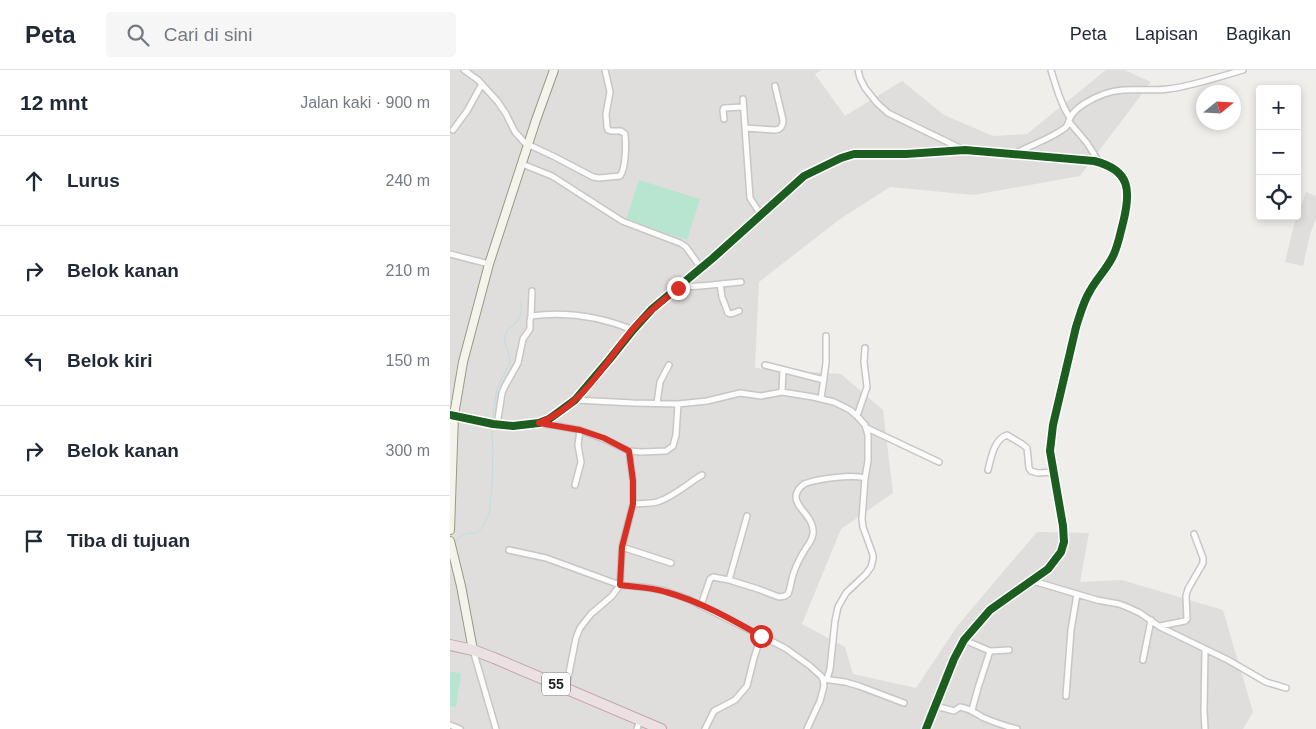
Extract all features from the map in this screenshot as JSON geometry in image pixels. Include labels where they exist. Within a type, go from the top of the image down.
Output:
[{"type":"highway","name":"55","points":[[450,645],[473,650],[494,658],[566,688],[638,724],[661,729]]},
{"type":"street","points":[[464,70],[482,84],[506,114],[521,139],[592,177],[614,178],[621,175],[624,167],[625,136],[622,131],[611,131],[607,128],[606,114],[610,92],[605,70]]},
{"type":"street","points":[[450,530],[452,415],[463,362],[489,264],[554,70]]},
{"type":"street","points":[[858,70],[866,88],[877,103],[888,113],[965,150]]},
{"type":"street","points":[[1051,70],[1060,98],[1070,120],[1100,163]]},
{"type":"street","points":[[1013,154],[1054,135],[1066,127],[1080,107],[1106,94],[1135,89],[1171,89],[1243,70]]},
{"type":"street","points":[[453,130],[467,111],[482,84]]},
{"type":"street","points":[[745,128],[780,129],[783,120],[775,86]]},
{"type":"street","points":[[743,99],[750,198],[761,215]]},
{"type":"street","points":[[724,119],[724,108],[744,107]]},
{"type":"street","points":[[452,415],[482,422],[513,426],[539,423],[549,419],[575,400],[652,309],[702,268],[804,176],[841,158],[854,154],[906,154],[965,150],[1061,158],[1100,163],[1114,169],[1124,180],[1128,191],[1128,201],[1113,256],[1090,290],[1076,327],[1052,434],[1050,451],[1052,472],[1063,526],[1064,542],[1061,552],[1048,569],[990,610],[964,640],[954,659],[926,729]]},
{"type":"street","points":[[522,164],[552,176],[622,221],[683,245],[702,268]]},
{"type":"street","points":[[450,254],[489,264]]},
{"type":"street","points":[[678,288],[741,282]]},
{"type":"street","points":[[720,284],[722,297],[728,313],[732,314],[739,311]]},
{"type":"street","points":[[495,424],[502,393],[518,364],[524,339],[530,329],[532,291]]},
{"type":"street","points":[[531,316],[570,314],[614,322],[633,330]]},
{"type":"street","points":[[821,399],[826,363],[826,336]]},
{"type":"street","points":[[857,416],[867,386],[864,362],[865,348]]},
{"type":"street","points":[[657,403],[660,382],[669,365]]},
{"type":"street","points":[[765,366],[824,380]]},
{"type":"street","points":[[782,392],[783,370]]},
{"type":"street","points":[[575,400],[678,404],[707,401],[740,393],[762,396],[782,392],[821,399],[843,406],[857,416],[867,428],[939,462]]},
{"type":"street","points":[[539,423],[580,430],[604,438],[629,451],[666,451],[672,446],[676,435],[678,404]]},
{"type":"street","points":[[807,729],[820,701],[825,679],[830,669],[838,607],[846,593],[866,574],[871,567],[873,559],[862,523],[868,461],[867,428]]},
{"type":"street","points":[[576,485],[581,462],[578,445],[580,430]]},
{"type":"street","points":[[988,470],[996,445],[1001,437],[1006,435],[1027,448],[1031,471],[1038,473],[1052,472]]},
{"type":"street","points":[[566,688],[576,638],[580,628],[591,614],[612,596],[620,585],[622,547],[633,504],[633,481],[629,451]]},
{"type":"street","points":[[633,504],[659,501],[672,495],[702,474]]},
{"type":"street","points":[[701,605],[710,579],[715,577],[779,597],[788,594],[798,560],[812,536],[812,526],[796,499],[800,488],[804,484],[811,482],[845,476],[865,478]]},
{"type":"street","points":[[729,580],[747,516]]},
{"type":"street","points":[[1160,626],[1187,619],[1186,596],[1188,588],[1203,558],[1194,534]]},
{"type":"street","points":[[450,541],[453,553],[453,571],[468,620],[473,650],[496,729]]},
{"type":"street","points":[[622,547],[671,563]]},
{"type":"street","points":[[509,550],[546,558],[620,585],[665,591],[688,599],[786,648],[825,679],[859,686],[904,703]]},
{"type":"street","points":[[1033,581],[1097,600],[1120,604],[1266,682],[1286,688]]},
{"type":"street","points":[[1066,696],[1071,630],[1078,594]]},
{"type":"street","points":[[1144,660],[1150,620]]},
{"type":"street","points":[[705,729],[714,711],[735,700],[747,686],[761,636]]},
{"type":"street","points":[[964,640],[990,652],[1009,650]]},
{"type":"street","points":[[1205,650],[1205,729]]},
{"type":"street","points":[[972,710],[990,652]]},
{"type":"street","points":[[936,706],[954,711],[960,707],[972,710],[985,718],[1017,729]]},
{"type":"street","points":[[450,725],[460,729]]},
{"type":"shaded area","points":[[450,70],[821,70],[815,74],[845,116],[902,81],[944,115],[993,136],[1027,134],[1106,70],[1125,70],[1151,82],[1080,176],[974,195],[890,187],[840,219],[759,282],[755,368],[841,374],[883,410],[893,493],[841,529],[802,624],[845,647],[853,674],[916,688],[958,625],[1037,532],[1089,533],[1080,582],[1122,580],[1223,610],[1253,712],[1243,729],[450,729]]},
{"type":"shaded area","points":[[1306,192],[1316,196],[1316,219],[1310,234],[1303,266],[1285,262],[1296,220],[1301,220],[1301,206]]},
{"type":"green space","points":[[639,180],[700,199],[687,240],[626,220]]},
{"type":"green space","points":[[450,672],[461,673],[456,707],[450,706]]},
{"type":"waterway","points":[[492,421],[497,388],[510,363],[504,339],[507,330],[516,323],[521,315],[521,302]]},
{"type":"waterway","points":[[454,543],[464,535],[477,533],[489,514],[493,448],[491,425]]},
{"type":"cycle path","points":[[450,415],[513,426],[539,423],[549,419],[575,400],[652,309],[713,258],[804,176],[841,158],[854,154],[906,154],[965,150],[1094,161],[1115,170],[1122,176],[1125,183],[1127,192],[1126,212],[1113,256],[1085,300],[1076,327],[1053,425],[1050,451],[1063,526],[1064,542],[1061,552],[1048,569],[990,610],[964,640],[954,659],[926,729]]},
{"type":"route","points":[[678,288],[652,309],[575,400],[549,419],[539,423],[580,430],[604,438],[629,451],[633,481],[633,504],[622,547],[620,585],[665,591],[688,599],[717,612],[761,636]]}]
